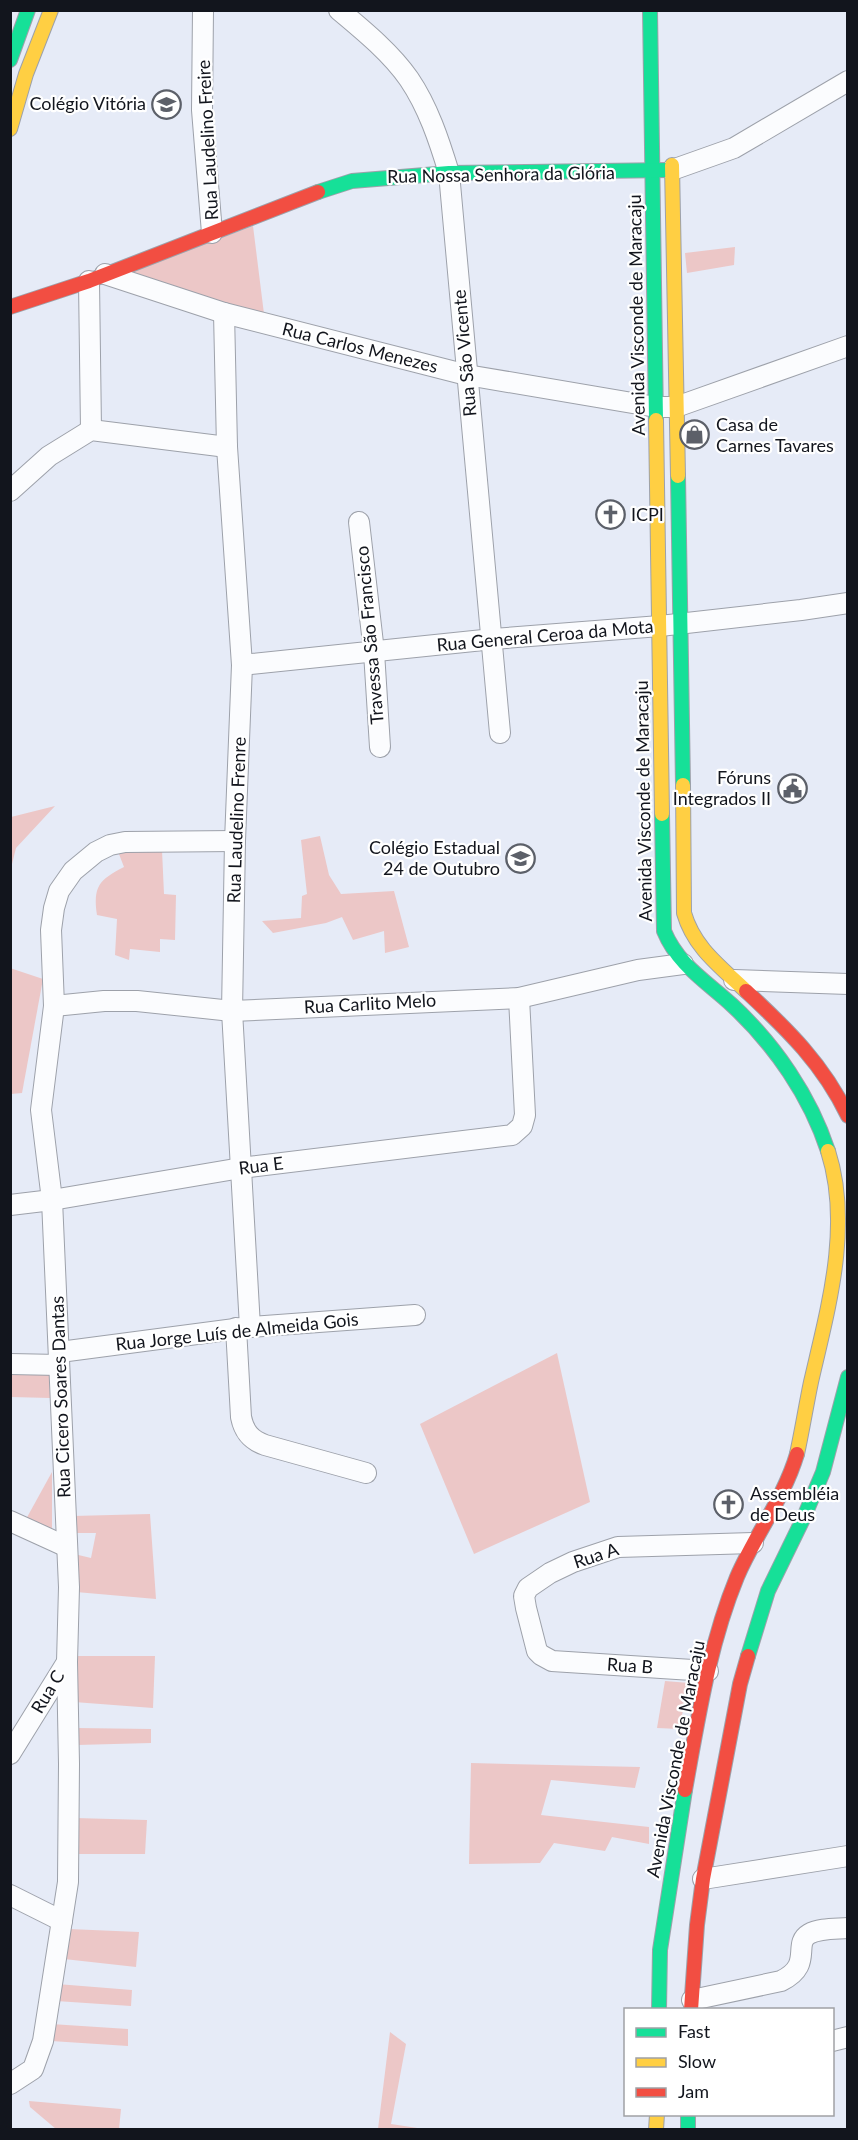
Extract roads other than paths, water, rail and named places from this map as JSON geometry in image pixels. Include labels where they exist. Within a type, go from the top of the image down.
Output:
[{"type":"main road","points":[[10,60],[28,10]]},
{"type":"main road","points":[[10,129],[26,74],[51,10]]},
{"type":"main road","name":"Avenida Visconde de Maracaju","points":[[650,10],[663,171],[676,406],[684,913],[688,928],[703,953],[802,1046],[838,1095],[848,1116]]},
{"type":"main road","points":[[10,68],[26,74]]},
{"type":"main road","name":"Avenida Visconde de Maracaju","points":[[659,2008],[660,1950],[665,1912],[708,1671],[731,1594],[753,1543],[788,1501],[794,1462],[824,1323],[838,1237],[831,1161],[818,1128],[792,1077],[752,1025],[683,964],[665,937],[662,914],[656,407],[663,171],[672,147]]},
{"type":"main road","name":"Rua Nossa Senhora da Glória","points":[[10,308],[97,277],[302,197],[352,181],[449,173],[663,171]]},
{"type":"main road","points":[[692,2005],[703,1878],[740,1684],[760,1611],[823,1472],[848,1377]]},
{"type":"main road","points":[[794,1462],[811,1474],[823,1472]]},
{"type":"main road","points":[[788,1501],[804,1517]]},
{"type":"street","name":"Rua Laudelino Freire","points":[[203,10],[202,110],[212,233]]},
{"type":"street","name":"Rua São Vicente","points":[[339,10],[391,57],[408,78],[438,136],[449,173],[500,733]]},
{"type":"street","name":"Rua Nossa Senhora da Glória","points":[[663,171],[734,148],[848,81]]},
{"type":"street","name":"Rua Carlos Menezes","points":[[97,277],[224,313],[467,375],[656,407],[676,406],[848,346]]},
{"type":"street","points":[[91,430],[97,277]]},
{"type":"street","name":"Rua Laudelino Frenre","points":[[224,313],[227,447],[242,665],[235,842],[232,1011],[241,1168],[243,1328],[241,1417],[243,1427],[250,1437],[265,1445],[366,1473]]},
{"type":"street","points":[[10,491],[49,456],[91,430],[227,447]]},
{"type":"street","name":"Travessa São Francisco","points":[[359,522],[374,652],[380,747]]},
{"type":"street","name":"Rua General Ceroa da Mota","points":[[242,665],[493,639],[681,624],[848,603]]},
{"type":"street","name":"Rua Cicero Soares Dantas","points":[[10,2084],[33,2069],[37,2061],[44,2033],[68,1882],[69,1587],[52,1200],[41,1110],[54,1006],[51,930],[54,908],[59,891],[72,871],[82,861],[117,843],[235,842]]},
{"type":"street","name":"Rua Carlito Melo","points":[[54,1006],[104,1001],[137,1001],[232,1011],[519,998],[638,970],[683,964]]},
{"type":"street","points":[[734,980],[848,984]]},
{"type":"street","name":"Rua E","points":[[10,1205],[241,1168],[512,1135],[522,1126],[525,1115],[519,998]]},
{"type":"street","name":"Rua Jorge Luís de Almeida Gois","points":[[10,1364],[243,1328],[415,1315]]},
{"type":"street","points":[[10,1521],[67,1547]]},
{"type":"street","name":"Rua A","points":[[552,1661],[537,1651],[524,1600],[528,1588],[550,1573],[573,1562],[618,1547],[753,1543]]},
{"type":"street","name":"Rua B","points":[[552,1661],[708,1671]]},
{"type":"street","name":"Rua C","points":[[10,1754],[67,1662]]},
{"type":"street","points":[[703,1878],[848,1856]]},
{"type":"street","points":[[10,1895],[62,1921]]},
{"type":"street","points":[[692,2005],[781,1981],[799,1968],[805,1937],[815,1932],[848,1928]]},
{"type":"place","name":"Colégio Vitória","points":[[167,104]]},
{"type":"place","name":"Casa de Carnes Tavares","points":[[695,435]]},
{"type":"place","name":"ICPI","points":[[610,515]]},
{"type":"place","name":"Fóruns Integrados II","points":[[792,788]]},
{"type":"place","name":"Colégio Estadual 24 de Outubro","points":[[521,858]]},
{"type":"place","name":"Assembléia de Deus","points":[[729,1504]]}]
